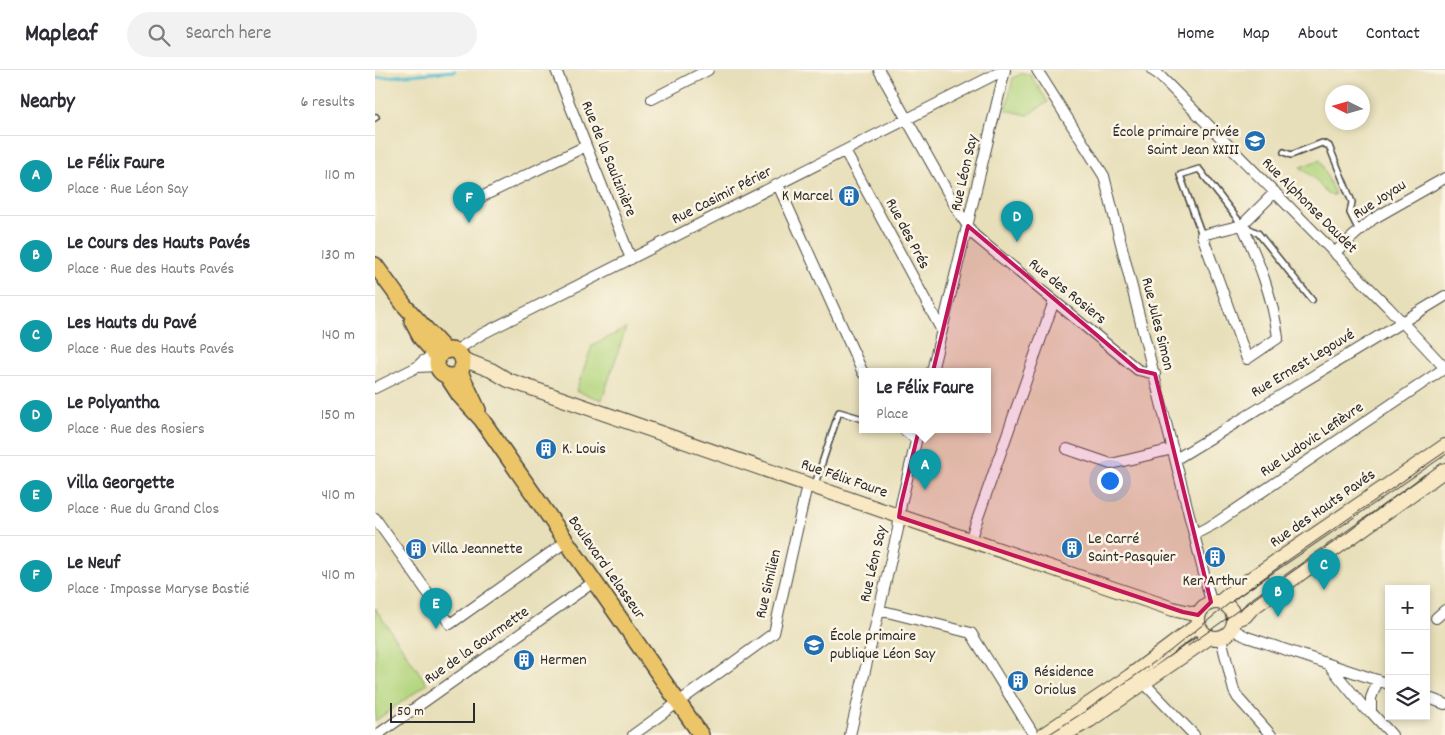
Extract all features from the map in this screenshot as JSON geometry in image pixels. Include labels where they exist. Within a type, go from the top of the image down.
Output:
[{"type":"main road","name":"Boulevard Lelasseur","points":[[375,265],[449,362],[460,396],[483,420],[701,735]]},
{"type":"street","name":"Rue de la Saulzinière","points":[[556,70],[631,259]]},
{"type":"street","points":[[652,99],[708,70]]},
{"type":"street","name":"Rue des Rosiers","points":[[879,70],[974,235],[1138,370],[1155,374]]},
{"type":"street","name":"Rue Casimir Périer","points":[[375,388],[417,367],[429,358],[449,362],[482,334],[1005,70]]},
{"type":"street","name":"Rue Léon Say","points":[[933,368],[1005,70]]},
{"type":"street","name":"Rue Jules Simon","points":[[1037,70],[1104,176],[1195,534],[1216,602]]},
{"type":"street","name":"Rue Alphonse Daudet","points":[[1152,70],[1275,192],[1445,368]]},
{"type":"street","points":[[473,201],[586,146]]},
{"type":"street","name":"Rue des Prés","points":[[845,151],[942,331]]},
{"type":"street","name":"Rue Joyau","points":[[1334,253],[1373,219],[1445,178]]},
{"type":"street","points":[[778,185],[861,368]]},
{"type":"street","points":[[1242,225],[1260,265],[1276,317],[1278,338],[1247,359],[1202,235],[1242,225],[1275,192]]},
{"type":"street","name":"Rue Ernest Legouvé","points":[[1067,449],[1111,464],[1174,454],[1445,296]]},
{"type":"street","points":[[970,540],[1054,301]]},
{"type":"street","name":"Rue Félix Faure","points":[[449,362],[491,370],[508,380],[811,486],[1173,609],[1198,620]]},
{"type":"street","name":"Rue Ludovic Lefièvre","points":[[1195,534],[1216,523],[1445,368]]},
{"type":"street","name":"Rue Léon Say","points":[[850,735],[917,434]]},
{"type":"street","name":"Rue des Hauts Pavés","points":[[1216,602],[1247,583],[1445,446]]},
{"type":"street","points":[[1063,735],[1090,720],[1197,645],[1224,631],[1245,616],[1252,608],[1445,470]]},
{"type":"street","name":"Rue Similien","points":[[633,735],[774,633],[811,486]]},
{"type":"street","points":[[375,518],[450,624],[567,541]]},
{"type":"street","name":"Rue de la Gourmette","points":[[377,735],[595,581]]},
{"type":"street","points":[[1043,735],[1130,676],[1198,620],[1204,606],[1216,602],[1230,609],[1224,631],[1234,691],[1271,735]]},
{"type":"street","points":[[879,610],[971,633],[1034,735]]},
{"type":"street","points":[[1436,618],[1445,610]]},
{"type":"street","points":[[1198,620],[1202,632],[1224,631],[1247,637],[1385,683]]},
{"type":"street","points":[[1329,664],[1366,710],[1371,712],[1392,735]]},
{"type":"street","points":[[1371,712],[1371,698],[1378,680]]},
{"type":"street","points":[[1144,683],[1194,735]]},
{"type":"street","points":[[1430,698],[1445,704]]},
{"type":"lane","points":[[1285,152],[1291,155],[1322,144],[1329,146],[1352,202],[1350,213],[1359,231]]},
{"type":"lane","points":[[1202,235],[1180,175],[1199,169],[1242,225],[1258,233],[1313,300]]},
{"type":"lane","points":[[811,486],[839,412],[859,418]]},
{"type":"highlighted area","points":[[968,226],[1138,370],[1155,374],[1211,602],[1198,615],[1183,612],[899,517]]},
{"type":"green space","points":[[1023,73],[1030,75],[1048,102],[1028,115],[1006,110],[1013,78]]},
{"type":"green space","points":[[1320,160],[1335,195],[1327,194],[1315,179],[1300,167]]},
{"type":"green space","points":[[626,328],[602,400],[576,391],[592,346]]},
{"type":"green space","points":[[375,608],[427,684],[375,721]]},
{"type":"waterway","points":[[375,78],[455,71]]},
{"type":"tram line","points":[[1048,735],[1170,651],[1236,598],[1290,559],[1445,452]]},
{"type":"tram line","points":[[1188,646],[1348,532],[1425,474]]},
{"type":"place","name":"École primaire privée Saint Jean XXIII","points":[[1255,141]]},
{"type":"place","name":"K Marcel","points":[[849,196]]},
{"type":"place","name":"Le Neuf","points":[[469,223]]},
{"type":"place","name":"Le Polyantha","points":[[1017,242]]},
{"type":"place","name":"K. Louis","points":[[546,449]]},
{"type":"place","name":"Le Félix Faure","points":[[925,490]]},
{"type":"place","name":"Le Carré Saint-Pasquier","points":[[1072,548]]},
{"type":"place","name":"Villa Jeannette","points":[[416,549]]},
{"type":"place","name":"Ker Arthur","points":[[1215,557]]},
{"type":"place","name":"Les Hauts du Pavé","points":[[1324,590]]},
{"type":"place","name":"Le Cours des Hauts Pavés","points":[[1278,617]]},
{"type":"place","name":"Villa Georgette","points":[[436,629]]},
{"type":"place","name":"École primaire publique Léon Say","points":[[814,645]]},
{"type":"place","name":"Hermen","points":[[524,660]]},
{"type":"place","name":"Résidence Oriolus","points":[[1018,681]]}]
